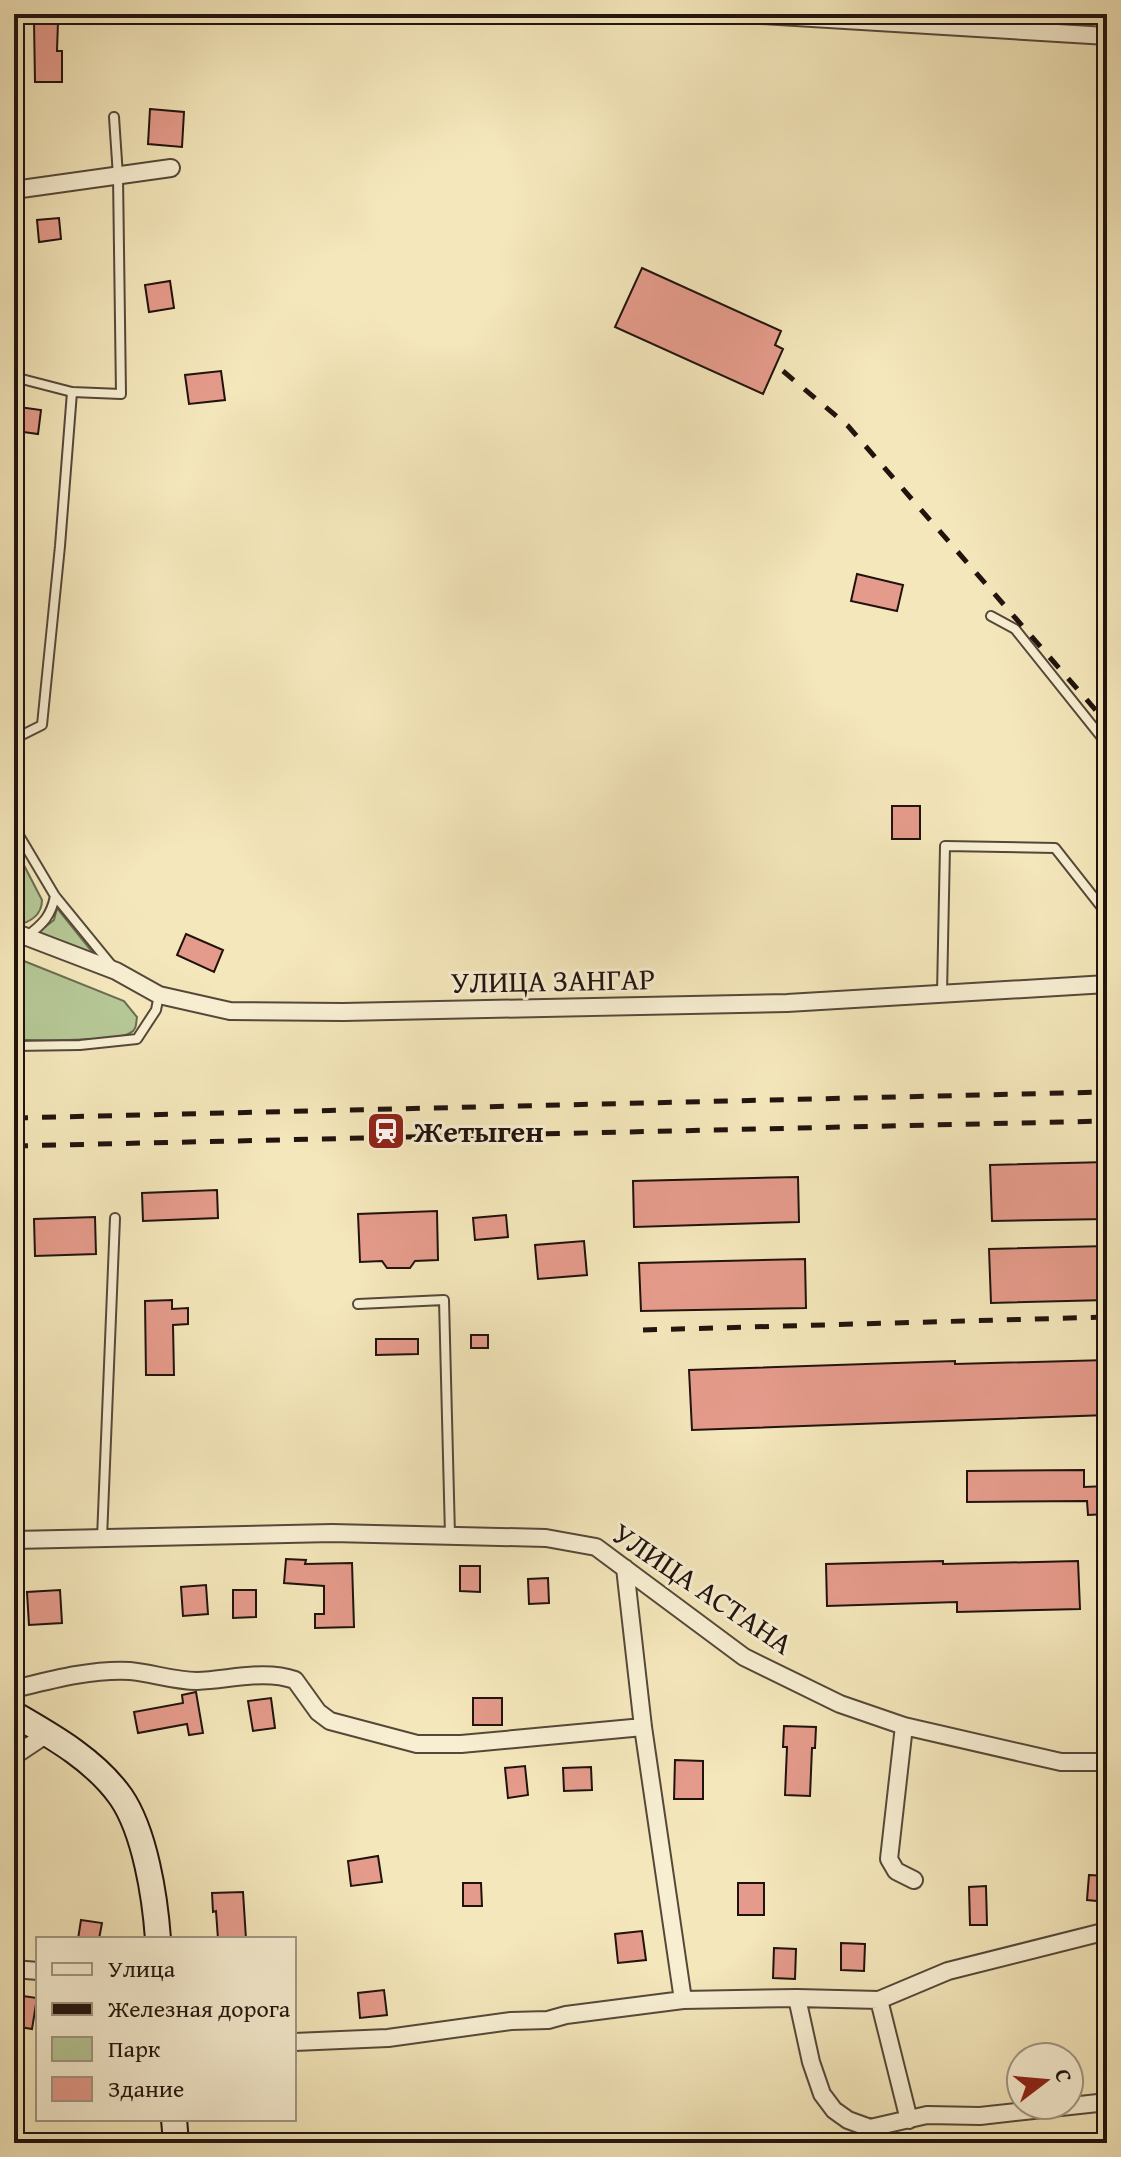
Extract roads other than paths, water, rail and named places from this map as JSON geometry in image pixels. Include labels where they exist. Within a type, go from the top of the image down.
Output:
[{"type":"main road","points":[[14,1714],[88,1763],[121,1797],[140,1840],[155,1905],[158,1937]]},
{"type":"main road","points":[[174,2121],[176,2143]]},
{"type":"street","points":[[744,14],[1107,36]]},
{"type":"street","points":[[14,190],[171,168]]},
{"type":"street","name":"УЛИЦА ЗАНГАР","points":[[20,934],[116,971],[159,995],[230,1011],[343,1012],[787,1003],[1107,984]]},
{"type":"street","name":"УЛИЦА АСТАНА","points":[[14,1540],[332,1533],[558,1540],[596,1547],[744,1657],[840,1704],[904,1726],[1061,1762],[1107,1762]]},
{"type":"street","points":[[625,1568],[643,1727],[683,2000]]},
{"type":"street","points":[[14,1689],[71,1676],[131,1671],[189,1681],[268,1675],[295,1680],[318,1712],[330,1721],[417,1744],[461,1744],[643,1727]]},
{"type":"street","points":[[904,1726],[889,1859],[896,1871],[914,1880]]},
{"type":"street","points":[[14,1756],[47,1734]]},
{"type":"street","points":[[296,2042],[388,2038],[497,2023],[548,2020],[683,2000],[879,2000],[948,1971],[1107,1931]]},
{"type":"street","points":[[14,1969],[36,1971]]},
{"type":"street","points":[[797,1998],[811,2062],[822,2094],[834,2110],[848,2120],[870,2128],[927,2115],[980,2116],[1107,2102]]},
{"type":"street","points":[[879,2000],[909,2120]]},
{"type":"lane","points":[[14,377],[72,392],[121,394],[118,176],[114,117]]},
{"type":"lane","points":[[14,218],[19,234],[18,266],[14,278]]},
{"type":"lane","points":[[14,739],[42,725],[72,392]]},
{"type":"lane","points":[[991,616],[1015,629],[1107,744]]},
{"type":"lane","points":[[14,827],[55,896],[116,971]]},
{"type":"lane","points":[[942,994],[945,846],[1055,848],[1107,914]]},
{"type":"lane","points":[[20,934],[45,922],[52,911],[55,896]]},
{"type":"lane","points":[[14,1046],[80,1045],[137,1039],[156,1010],[159,995]]},
{"type":"lane","points":[[101,1538],[115,1218]]},
{"type":"lane","points":[[358,1304],[444,1300],[450,1536]]},
{"type":"railway","points":[[783,371],[848,426],[1107,723]]},
{"type":"railway","points":[[14,1118],[1107,1092]]},
{"type":"railway","points":[[14,1146],[1107,1121]]},
{"type":"railway","points":[[643,1330],[1107,1317]]},
{"type":"place","name":"Жетыген","points":[[386,1131]]}]
